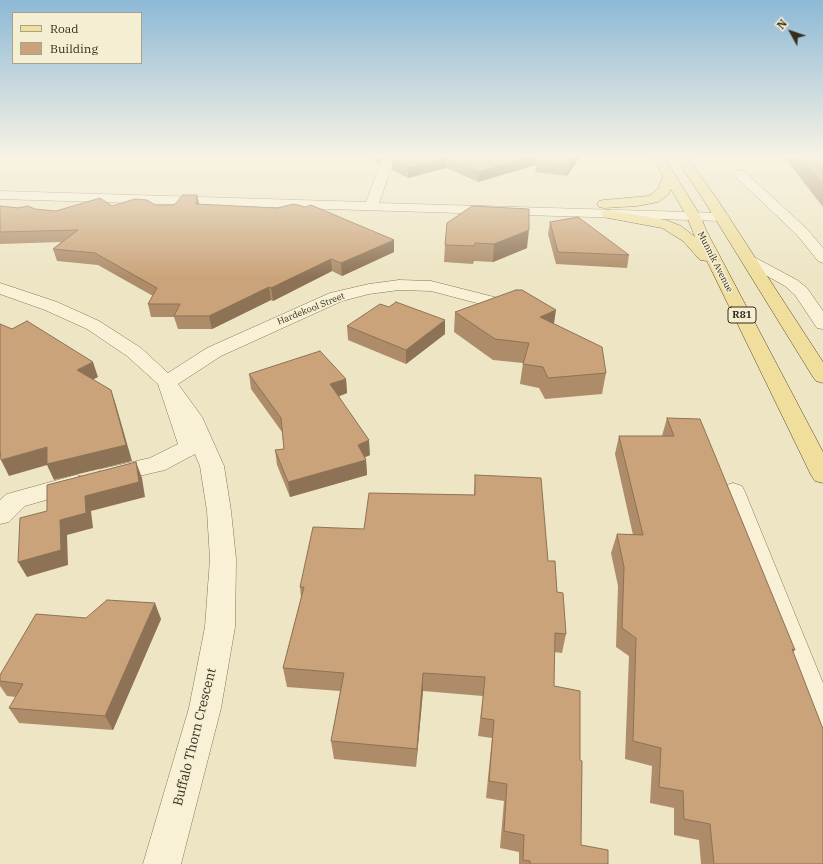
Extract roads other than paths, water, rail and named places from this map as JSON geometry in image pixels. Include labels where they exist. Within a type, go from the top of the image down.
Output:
[{"type":"main road","points":[[604,209],[655,197]]},
{"type":"main road","name":"Munnik Avenue","points":[[681,197],[823,475]]},
{"type":"main road","points":[[708,197],[823,376]]},
{"type":"main road","points":[[604,209],[666,224],[676,229],[697,246],[726,283]]},
{"type":"street","points":[[159,197],[275,199]]},
{"type":"street","points":[[233,197],[718,212]]},
{"type":"street","points":[[372,202],[374,197]]},
{"type":"street","points":[[765,197],[802,232],[823,258]]},
{"type":"street","points":[[802,232],[823,233]]},
{"type":"street","points":[[749,260],[791,283],[801,292],[823,324]]},
{"type":"street","name":"Hardekool Street","points":[[167,382],[214,352],[336,297],[369,289],[399,285],[431,286],[492,302]]},
{"type":"street","name":"Buffalo Thorn Crescent","points":[[0,288],[51,306],[93,325],[134,352],[167,382],[191,417],[212,466],[219,511],[223,559],[220,627],[205,708],[162,864]]},
{"type":"street","name":"Buffalo Thorn Crescent","points":[[0,515],[16,500],[156,464],[190,447],[167,382]]},
{"type":"street","points":[[733,492],[823,724]]}]
